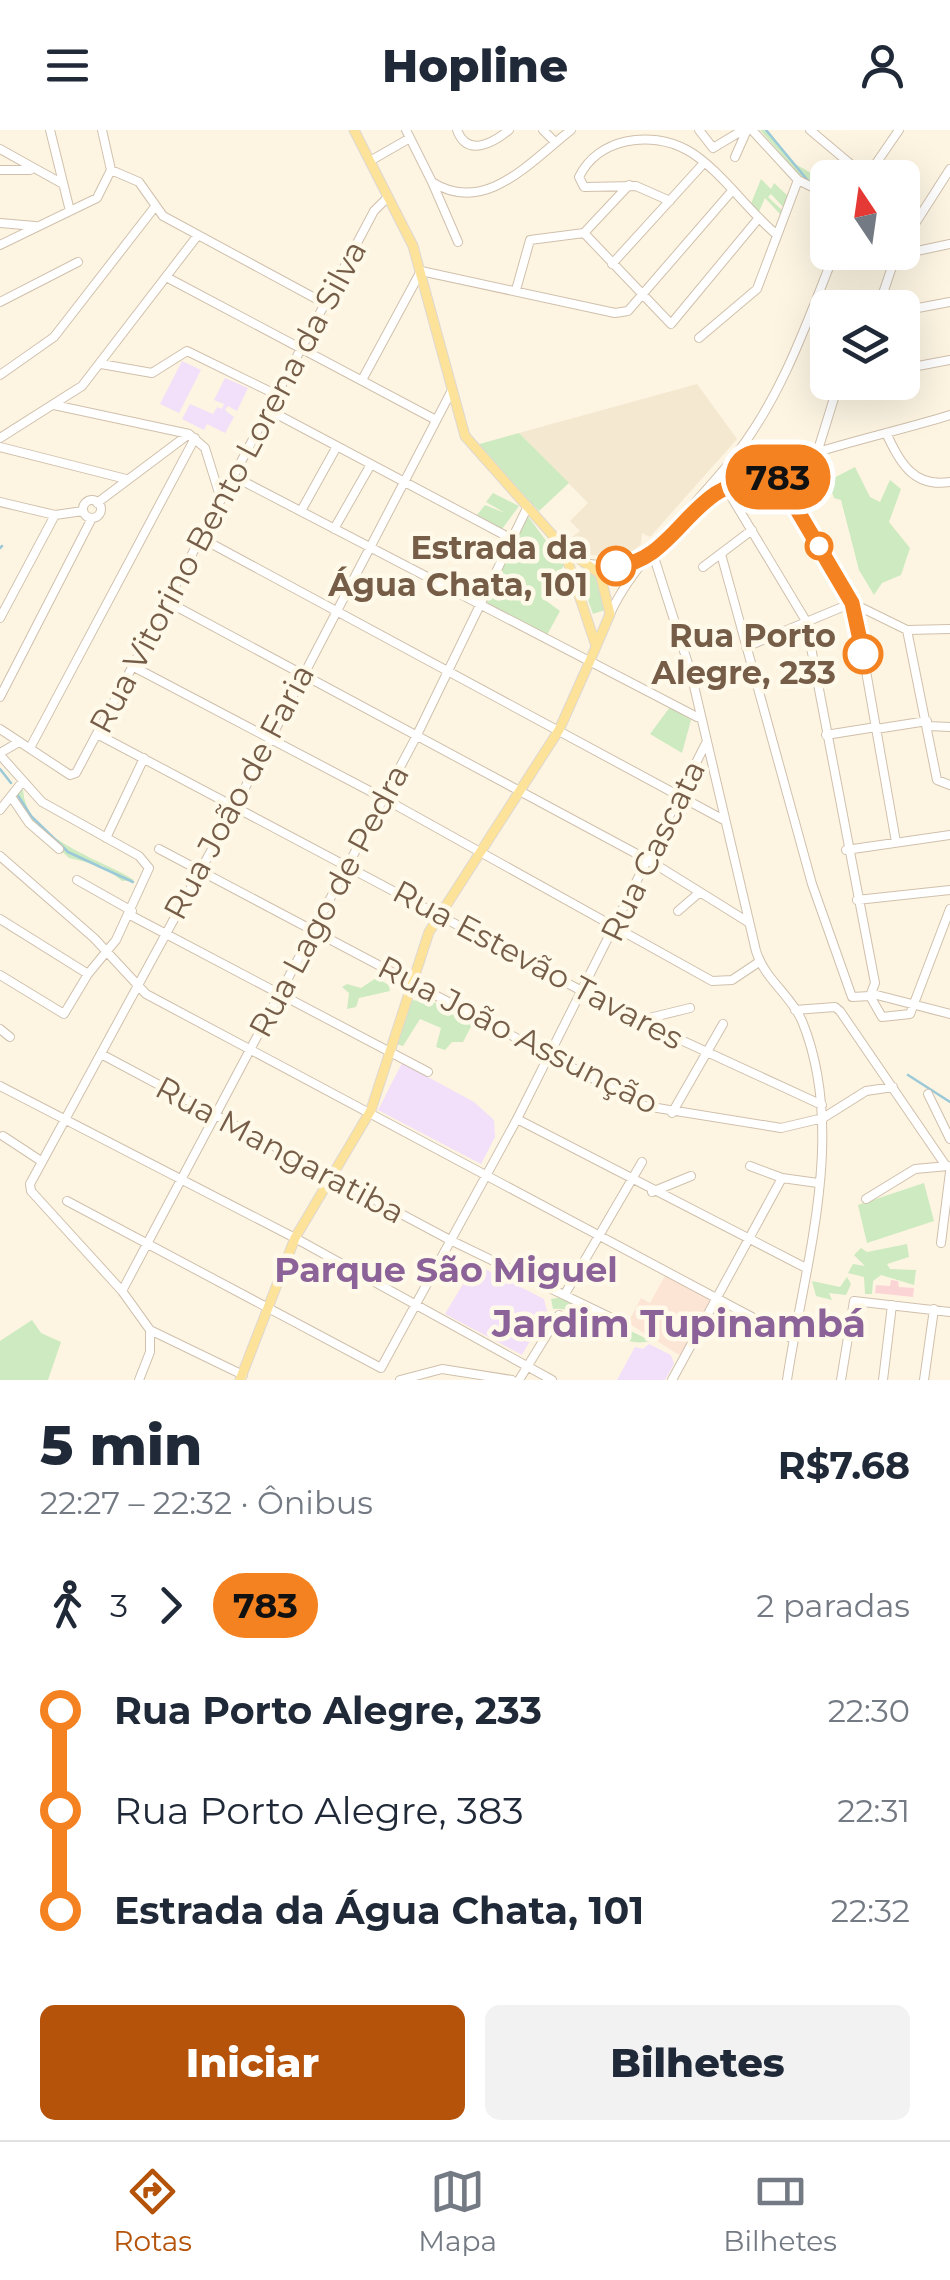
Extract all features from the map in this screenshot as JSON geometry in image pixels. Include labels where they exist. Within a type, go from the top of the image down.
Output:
[{"type":"main road","points":[[354,130],[420,271],[450,392],[472,446],[563,547],[590,617],[595,646]]},
{"type":"main road","points":[[241,1377],[295,1238],[369,1115],[411,981],[439,914],[559,730],[610,614],[604,581],[590,564],[563,547]]},
{"type":"main road","points":[[573,570],[590,564]]},
{"type":"main road","points":[[590,617],[610,614]]},
{"type":"street","points":[[50,130],[70,211]]},
{"type":"street","points":[[35,226],[3,223],[4,243],[97,198],[110,170],[103,133],[118,130]]},
{"type":"street","points":[[458,130],[462,141],[473,147],[486,145],[509,130]]},
{"type":"street","points":[[543,130],[555,142]]},
{"type":"street","points":[[432,182],[451,192],[489,190],[571,130]]},
{"type":"street","points":[[686,150],[700,130],[714,148],[748,130]]},
{"type":"street","points":[[735,157],[748,130]]},
{"type":"street","points":[[748,130],[798,180],[810,186]]},
{"type":"street","points":[[810,130],[846,160]]},
{"type":"street","points":[[878,160],[896,134],[886,130]]},
{"type":"street","points":[[370,161],[408,134],[458,242]]},
{"type":"street","points":[[670,202],[628,185],[589,188],[579,178],[588,162],[620,142],[651,138],[686,150],[777,235]]},
{"type":"street","points":[[0,149],[64,184]]},
{"type":"street","points":[[612,264],[702,164]]},
{"type":"street","points":[[920,219],[945,184],[950,169]]},
{"type":"street","points":[[0,170],[34,170]]},
{"type":"street","points":[[110,170],[139,182],[154,208],[324,303]]},
{"type":"street","points":[[699,338],[754,292],[798,180]]},
{"type":"street","points":[[516,290],[530,240],[584,232],[628,185]]},
{"type":"street","points":[[362,380],[420,271],[615,313],[628,311],[644,298],[731,192]]},
{"type":"street","name":"Rua Vitorino Bento Lorena da Silva","points":[[30,748],[70,775],[76,773],[374,210],[388,197]]},
{"type":"street","points":[[0,375],[54,337],[154,208]]},
{"type":"street","points":[[584,232],[671,324],[758,219]]},
{"type":"street","points":[[0,438],[82,386],[198,235]]},
{"type":"street","points":[[920,250],[950,244]]},
{"type":"street","points":[[0,302],[78,262]]},
{"type":"street","points":[[610,614],[621,591],[740,450],[787,374],[829,270]]},
{"type":"street","points":[[168,278],[436,420]]},
{"type":"street","points":[[920,308],[950,302]]},
{"type":"street","points":[[101,364],[152,372],[187,352],[276,394]]},
{"type":"street","points":[[920,366],[950,360]]},
{"type":"street","name":"Rua João de Faria","points":[[122,1291],[31,1191],[30,1182],[236,805],[450,392]]},
{"type":"street","points":[[817,453],[833,400]]},
{"type":"street","points":[[54,405],[192,436],[206,448],[220,496]]},
{"type":"street","points":[[268,409],[512,539]]},
{"type":"street","points":[[691,512],[726,488],[773,469],[950,415]]},
{"type":"street","points":[[886,432],[912,474],[928,482],[950,482]]},
{"type":"street","points":[[83,511],[87,502],[98,503],[126,478],[192,436]]},
{"type":"street","points":[[0,730],[30,748],[192,436]]},
{"type":"street","points":[[0,447],[126,478]]},
{"type":"street","points":[[301,511],[336,448]]},
{"type":"street","points":[[158,457],[167,460],[176,472]]},
{"type":"street","points":[[334,529],[370,466]]},
{"type":"street","points":[[773,469],[852,603],[896,842]]},
{"type":"street","points":[[231,475],[698,717]]},
{"type":"street","points":[[726,488],[806,621],[846,850],[875,982],[872,995],[882,1018],[908,1015],[950,909]]},
{"type":"street","points":[[0,502],[55,515],[83,511],[92,518]]},
{"type":"street","points":[[0,697],[92,518],[99,513],[98,503]]},
{"type":"street","name":"Rua Lago de Pedra","points":[[122,1291],[416,737],[528,506]]},
{"type":"street","points":[[0,618],[55,515]]},
{"type":"street","points":[[702,567],[752,530]]},
{"type":"street","points":[[199,537],[722,818]]},
{"type":"street","points":[[720,554],[812,884],[854,998],[872,995],[949,1011]]},
{"type":"street","points":[[590,564],[628,566],[651,556]]},
{"type":"street","points":[[651,556],[690,673],[704,745],[759,962],[795,1010],[811,1052],[822,1106],[818,1182],[787,1380]]},
{"type":"street","points":[[166,601],[650,861],[748,922]]},
{"type":"street","points":[[746,647],[852,603],[908,630],[950,629]]},
{"type":"street","points":[[908,630],[937,780],[950,786]]},
{"type":"street","points":[[132,666],[383,798],[718,983],[738,977],[759,962]]},
{"type":"street","points":[[826,736],[927,723],[950,727]]},
{"type":"street","name":"Rua Estevão Tavares","points":[[97,734],[638,1021],[822,1106]]},
{"type":"street","points":[[0,975],[59,1012],[66,1012],[131,913],[148,862],[42,802],[0,754],[19,742]]},
{"type":"street","name":"Rua Cascata","points":[[268,1307],[382,1368],[517,1119],[547,1054],[650,861],[704,745]]},
{"type":"street","points":[[106,838],[144,758]]},
{"type":"street","points":[[0,810],[23,782]]},
{"type":"street","points":[[12,798],[29,823],[59,849]]},
{"type":"street","points":[[846,850],[950,835]]},
{"type":"street","name":"Rua João Assunção","points":[[158,849],[646,1106],[768,1128],[823,1118],[866,1091],[892,1087]]},
{"type":"street","points":[[0,856],[108,951],[136,987],[249,1052],[793,1340]]},
{"type":"street","points":[[77,880],[279,994],[428,1072]]},
{"type":"street","points":[[858,900],[950,890]]},
{"type":"street","points":[[678,911],[700,892]]},
{"type":"street","points":[[0,919],[88,974]]},
{"type":"street","points":[[438,995],[452,990]]},
{"type":"street","points":[[795,1010],[835,1007],[949,1168],[941,1243]]},
{"type":"street","points":[[638,1021],[690,1008]]},
{"type":"street","points":[[672,1113],[722,1024]]},
{"type":"street","points":[[0,1029],[10,1036]]},
{"type":"street","name":"Rua Mangaratiba","points":[[101,1054],[450,1240],[622,1323]]},
{"type":"street","points":[[0,1086],[295,1238],[552,1380]]},
{"type":"street","points":[[928,1094],[950,1139]]},
{"type":"street","points":[[517,1119],[652,1192],[806,1268]]},
{"type":"street","points":[[2,1136],[41,1161]]},
{"type":"street","points":[[565,1294],[642,1162]]},
{"type":"street","points":[[750,1166],[782,1178],[818,1182]]},
{"type":"street","points":[[866,1198],[915,1169],[949,1168]]},
{"type":"street","points":[[652,1192],[691,1176]]},
{"type":"street","points":[[672,1380],[782,1178]]},
{"type":"street","points":[[67,1201],[268,1307]]},
{"type":"street","points":[[122,1291],[150,1330],[241,1377]]},
{"type":"street","points":[[841,1380],[854,1301],[950,1312]]},
{"type":"street","points":[[883,1380],[892,1304]]},
{"type":"street","points":[[924,1380],[934,1310]]},
{"type":"street","points":[[400,1380],[442,1369],[516,1380],[559,1316]]},
{"type":"street","points":[[139,1380],[150,1352],[150,1330]]},
{"type":"shaded area","points":[[182,361],[201,370],[179,413],[160,404]]},
{"type":"shaded area","points":[[225,378],[248,388],[237,411],[228,406],[225,410],[234,417],[225,433],[207,424],[204,430],[182,419],[190,404],[213,414],[217,407],[222,409],[224,404],[214,400]]},
{"type":"shaded area","points":[[697,384],[737,439],[650,537],[642,533],[641,544],[633,551],[620,557],[590,555],[572,537],[580,531],[570,521],[588,503],[519,433]]},
{"type":"shaded area","points":[[402,1063],[474,1102],[494,1120],[495,1137],[481,1164],[378,1110]]},
{"type":"shaded area","points":[[475,1264],[544,1299],[547,1311],[522,1355],[445,1314]]},
{"type":"shaded area","points":[[666,1274],[711,1299],[681,1356],[628,1323],[641,1298],[650,1303]]},
{"type":"shaded area","points":[[891,1280],[898,1281],[899,1287],[914,1288],[913,1297],[875,1293],[876,1285],[890,1286]]},
{"type":"shaded area","points":[[649,1344],[671,1355],[674,1364],[665,1380],[617,1380],[635,1347],[643,1349]]},
{"type":"green space","points":[[760,130],[767,130],[795,164],[810,172],[810,185]]},
{"type":"green space","points":[[761,179],[771,189],[774,183],[789,197],[784,208],[771,194],[768,197],[783,211],[781,215],[765,198],[758,214],[750,206]]},
{"type":"green space","points":[[519,433],[569,483],[539,511],[476,445]]},
{"type":"green space","points":[[855,467],[870,497],[880,502],[890,480],[901,489],[889,522],[910,548],[901,575],[882,583],[874,595],[859,570],[841,500],[834,498],[828,481]]},
{"type":"green space","points":[[493,493],[519,506],[502,529],[477,515],[485,505],[505,513],[486,502]]},
{"type":"green space","points":[[527,515],[564,565],[545,600],[560,611],[547,635],[486,602]]},
{"type":"green space","points":[[583,568],[597,577],[605,610],[593,614],[578,572]]},
{"type":"green space","points":[[670,707],[691,720],[682,753],[650,734]]},
{"type":"green space","points":[[23,788],[27,806],[50,834],[134,880],[122,881],[103,866],[69,858],[37,829],[15,796]]},
{"type":"green space","points":[[376,978],[389,985],[390,991],[359,998],[356,1007],[347,1009],[349,993],[342,987],[347,984],[361,988]]},
{"type":"green space","points":[[412,1000],[446,1004],[475,1019],[463,1042],[452,1042],[445,1050],[436,1047],[441,1028],[420,1019],[403,1046],[396,1044]]},
{"type":"green space","points":[[924,1183],[934,1221],[867,1243],[858,1205]]},
{"type":"green space","points":[[907,1244],[909,1257],[887,1264],[890,1269],[916,1270],[914,1285],[881,1275],[873,1281],[872,1294],[865,1294],[864,1277],[848,1273],[853,1264],[865,1266],[854,1255],[861,1248],[867,1252]]},
{"type":"green space","points":[[847,1277],[851,1284],[846,1295],[829,1293],[832,1300],[816,1296],[812,1281],[840,1287]]},
{"type":"green space","points":[[562,1297],[651,1341],[625,1340],[579,1314],[553,1309],[551,1299]]},
{"type":"green space","points":[[32,1320],[41,1333],[61,1342],[48,1380],[0,1380],[0,1341]]},
{"type":"waterway","points":[[766,130],[810,182]]},
{"type":"waterway","points":[[0,769],[11,783]]},
{"type":"waterway","points":[[17,794],[31,816],[68,852],[133,882]]},
{"type":"waterway","points":[[908,1075],[950,1102]]},
{"type":"bus line","name":"783","points":[[616,566],[648,558],[691,512],[716,494],[773,469],[852,603],[863,654]]},
{"type":"place","name":"Estrada da Água Chata, 101","points":[[616,566]]},
{"type":"place","name":"Rua Porto Alegre, 233","points":[[863,654]]},
{"type":"district","name":"Parque São Miguel","points":[[446,1270]]},
{"type":"district","name":"Jardim Tupinambá","points":[[679,1324]]}]
